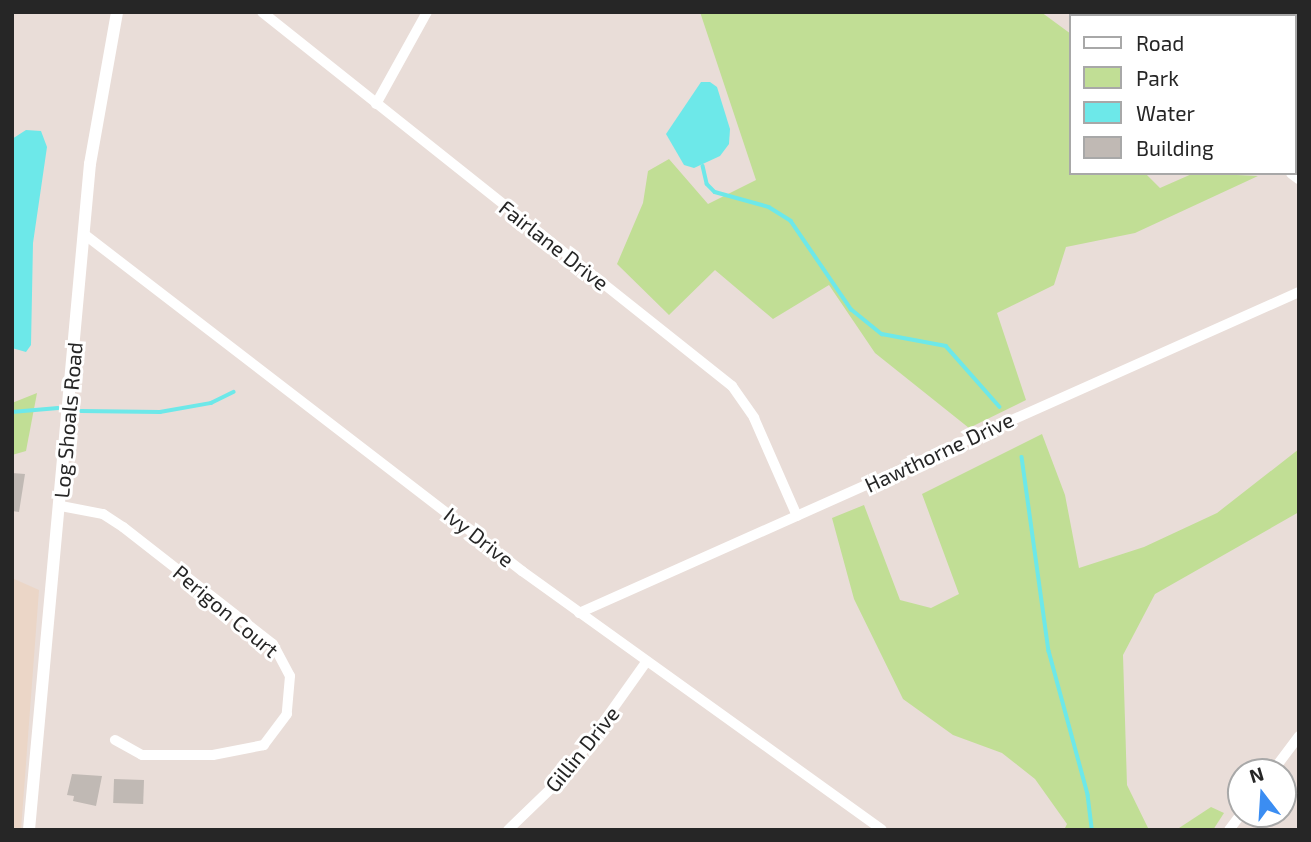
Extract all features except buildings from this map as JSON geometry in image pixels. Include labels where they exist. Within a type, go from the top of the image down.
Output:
[{"type":"street","name":"Log Shoals Road","points":[[29,830],[84,234],[101,90],[117,12]]},
{"type":"street","name":"Fairlane Drive","points":[[262,12],[732,386],[754,418],[797,516]]},
{"type":"street","points":[[376,104],[427,12]]},
{"type":"street","name":"Ivy Drive","points":[[84,234],[579,612],[882,830]]},
{"type":"street","name":"Hawthorne Drive","points":[[579,612],[1299,292]]},
{"type":"street","name":"Perigon Court","points":[[61,506],[103,514],[123,527],[273,644],[290,676],[292,696],[278,731],[264,745],[243,752],[142,755],[115,740]]},
{"type":"street","name":"Gillin Drive","points":[[508,830],[568,772],[647,661]]},
{"type":"street","points":[[1282,758],[1299,736]]},
{"type":"shaded area","points":[[12,578],[39,590],[21,830],[12,830]]},
{"type":"green space","points":[[700,12],[1041,12],[1070,33],[1070,175],[1147,175],[1160,188],[1189,175],[1258,176],[1135,233],[1066,247],[1054,285],[997,313],[1026,400],[969,428],[875,353],[829,285],[773,319],[715,270],[669,315],[617,264],[643,203],[648,171],[669,159],[708,204],[756,180]]},
{"type":"green space","points":[[37,393],[26,451],[12,455],[12,403]]},
{"type":"green space","points":[[1042,434],[1065,495],[1079,568],[1144,547],[1217,513],[1299,449],[1299,512],[1155,594],[1123,655],[1127,785],[1149,830],[1064,830],[1067,824],[1035,779],[1002,753],[953,735],[903,699],[854,599],[832,518],[864,505],[900,600],[931,608],[959,594],[922,494]]},
{"type":"green space","points":[[1211,807],[1224,813],[1213,830],[1176,830]]},
{"type":"water","points":[[701,82],[710,82],[717,87],[730,129],[729,144],[720,156],[694,168],[684,165],[666,134]]},
{"type":"water","points":[[26,130],[41,131],[47,147],[33,243],[31,345],[26,352],[12,348],[12,139]]},
{"type":"waterway","points":[[703,166],[707,184],[715,192],[769,207],[791,221],[851,309],[882,334],[946,346],[1000,407]]},
{"type":"waterway","points":[[81,411],[160,412],[211,403],[234,392]]},
{"type":"waterway","points":[[12,412],[58,408]]},
{"type":"waterway","points":[[1022,457],[1049,651],[1088,795],[1092,830]]}]
